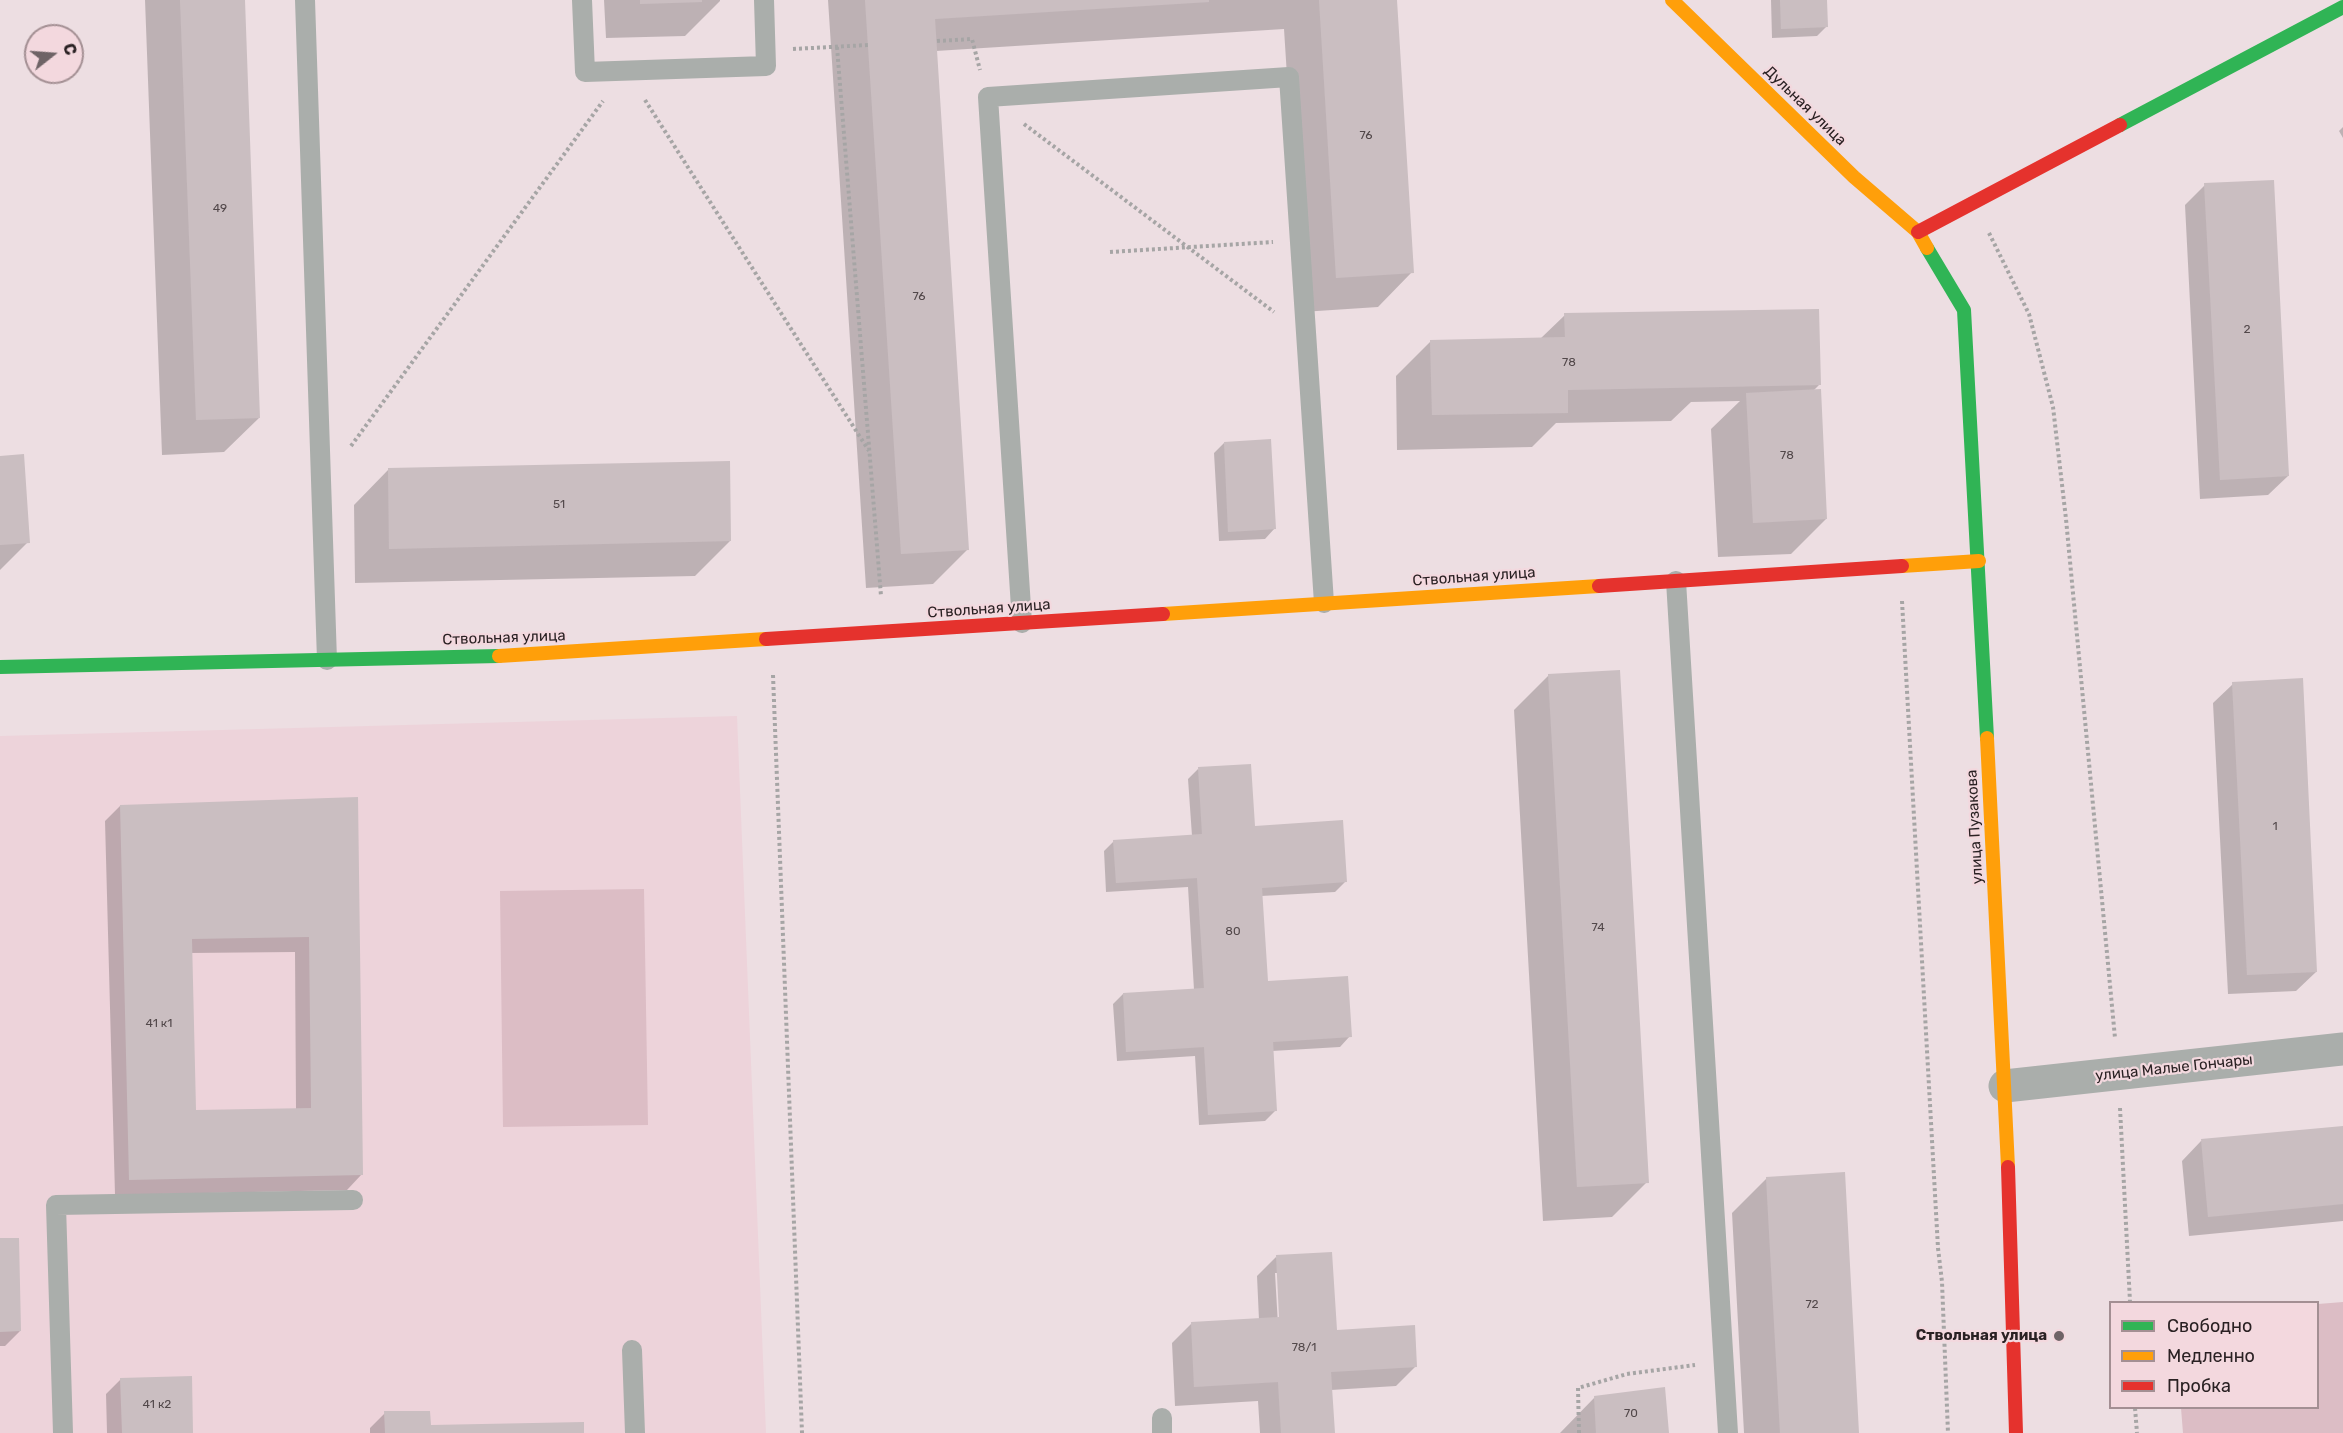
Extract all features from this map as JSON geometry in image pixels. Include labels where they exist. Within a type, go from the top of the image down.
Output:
[{"type":"street","name":"Дульная улица","points":[[1672,0],[1854,177],[1918,232]]},
{"type":"street","points":[[1918,232],[2343,7]]},
{"type":"street","name":"улица Пузакова","points":[[1918,232],[1964,309],[2005,1086],[2016,1433]]},
{"type":"street","name":"Ствольная улица","points":[[0,667],[511,656],[1979,561]]},
{"type":"street","name":"улица Малые Гончары","points":[[2005,1086],[2343,1049]]},
{"type":"lane","points":[[304,0],[327,660]]},
{"type":"lane","points":[[582,0],[585,72],[766,66],[764,0]]},
{"type":"lane","points":[[1022,623],[988,97],[1289,77],[1324,603]]},
{"type":"lane","points":[[1676,581],[1728,1433]]},
{"type":"lane","points":[[63,1433],[56,1206],[353,1200]]},
{"type":"lane","points":[[632,1350],[634,1433]]},
{"type":"path","points":[[937,41],[972,39],[988,97],[1306,336]]},
{"type":"path","points":[[765,51],[868,45]]},
{"type":"path","points":[[837,47],[884,632]]},
{"type":"path","points":[[321,487],[626,70],[869,451]]},
{"type":"path","points":[[1973,202],[2029,314],[2053,407],[2068,531],[2119,1074],[2130,1301]]},
{"type":"path","points":[[1110,252],[1300,241]]},
{"type":"path","points":[[1896,566],[1903,604],[1938,1248],[1942,1282],[1948,1433]]},
{"type":"path","points":[[772,639],[802,1433]]},
{"type":"path","points":[[1579,1433],[1578,1388],[1627,1374],[1725,1359]]},
{"type":"path","points":[[2135,1409],[2137,1433]]},
{"type":"shaded area","points":[[737,716],[766,1433],[0,1433],[0,736]]},
{"type":"shaded area","points":[[644,889],[648,1125],[503,1127],[500,891]]},
{"type":"shaded area","points":[[2343,1302],[2343,1433],[2183,1433],[2181,1409],[2319,1409],[2319,1304]]},
{"type":"building","points":[[180,0],[245,0],[260,418],[196,420]]},
{"type":"building","points":[[640,0],[702,0],[702,2],[640,4]]},
{"type":"building","points":[[865,0],[1209,0],[1209,2],[935,19],[969,550],[901,554]]},
{"type":"building","points":[[1319,0],[1397,0],[1414,273],[1336,278]]},
{"type":"building","points":[[1780,0],[1827,0],[1828,27],[1781,29]]},
{"type":"building","points":[[2274,180],[2289,476],[2220,480],[2204,183]]},
{"type":"building","points":[[1819,309],[1821,385],[1568,390],[1568,413],[1432,415],[1430,340],[1565,337],[1564,313]]},
{"type":"building","points":[[1821,389],[1827,519],[1753,523],[1746,393]]},
{"type":"building","points":[[1271,439],[1276,529],[1228,532],[1224,442]]},
{"type":"building","points":[[24,454],[30,543],[0,545],[0,456]]},
{"type":"building","points":[[730,461],[731,541],[389,549],[388,468]]},
{"type":"building","points":[[1620,670],[1649,1183],[1577,1187],[1548,674]]},
{"type":"building","points":[[2303,678],[2317,972],[2247,975],[2232,682]]},
{"type":"building","points":[[1251,764],[1255,826],[1343,820],[1347,882],[1262,888],[1268,981],[1348,976],[1352,1037],[1273,1042],[1277,1111],[1208,1115],[1204,1047],[1126,1052],[1123,993],[1204,988],[1197,878],[1116,883],[1113,840],[1202,834],[1198,767]]},
{"type":"building","points":[[358,797],[363,1175],[129,1180],[120,805]],"holes":[[[309,937],[311,1108],[196,1110],[192,939]]]},
{"type":"building","points":[[2343,1126],[2343,1204],[2208,1217],[2201,1139]]},
{"type":"building","points":[[1845,1172],[1859,1433],[1780,1433],[1766,1177]]},
{"type":"building","points":[[0,1238],[19,1238],[21,1331],[0,1332]]},
{"type":"building","points":[[1332,1252],[1337,1330],[1415,1325],[1417,1367],[1331,1372],[1335,1433],[1281,1433],[1278,1382],[1194,1387],[1191,1322],[1279,1317],[1276,1255]]},
{"type":"building","points":[[192,1376],[193,1433],[122,1433],[120,1378]]},
{"type":"building","points":[[1665,1387],[1669,1433],[1596,1433],[1594,1396]]},
{"type":"building","points":[[384,1411],[430,1411],[431,1425],[584,1422],[584,1433],[385,1433]]},
{"type":"traffic: fast","points":[[2120,125],[2343,7]]},
{"type":"traffic: fast","points":[[1927,248],[1964,310],[1987,738]]},
{"type":"traffic: fast","points":[[0,667],[499,656]]},
{"type":"traffic: slow","points":[[1672,0],[1854,177],[1918,232],[1927,248]]},
{"type":"traffic: slow","points":[[1902,566],[1979,561]]},
{"type":"traffic: slow","points":[[1163,614],[1599,586]]},
{"type":"traffic: slow","points":[[499,656],[766,639]]},
{"type":"traffic: slow","points":[[1987,738],[2008,1167]]},
{"type":"traffic: jam","points":[[1918,232],[2120,125]]},
{"type":"traffic: jam","points":[[1599,586],[1902,566]]},
{"type":"traffic: jam","points":[[766,639],[1163,614]]},
{"type":"traffic: jam","points":[[2008,1167],[2016,1433]]},
{"type":"place","name":"Ствольная улица","points":[[2059,1336]]}]
